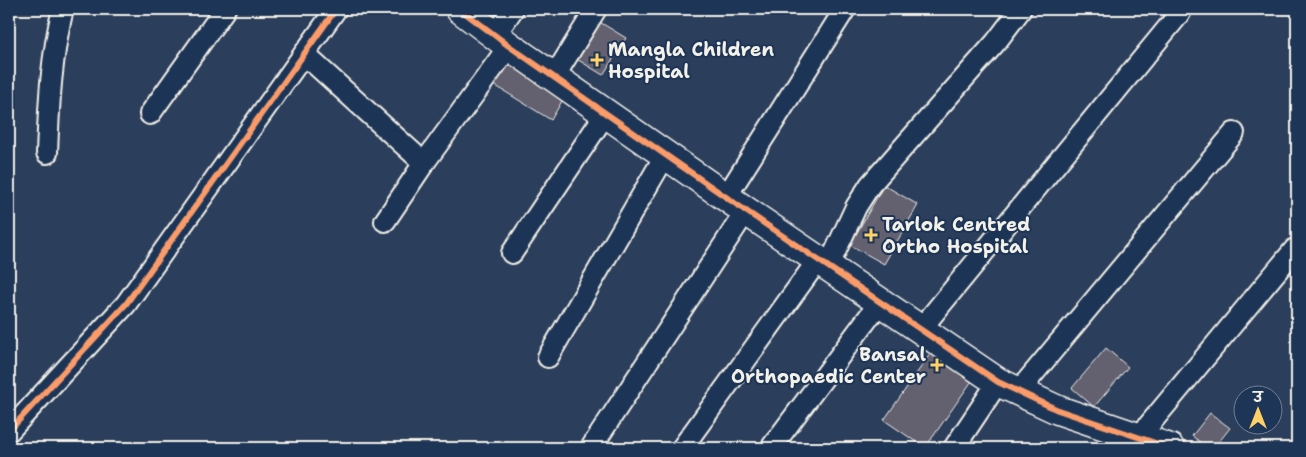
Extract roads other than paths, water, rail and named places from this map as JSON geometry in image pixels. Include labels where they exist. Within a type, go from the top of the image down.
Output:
[{"type":"street","points":[[47,152],[54,47],[63,9]]},
{"type":"street","points":[[150,114],[225,9]]},
{"type":"street","points":[[10,425],[126,304],[336,9]]},
{"type":"street","points":[[460,9],[502,41],[736,204],[920,330],[1008,387],[1058,410],[1152,444],[1295,249]]},
{"type":"street","points":[[385,221],[502,41],[513,9]]},
{"type":"street","points":[[554,77],[596,9]]},
{"type":"street","points":[[591,448],[736,204],[846,9]]},
{"type":"street","points":[[682,448],[823,264],[870,185],[996,42],[1021,9]]},
{"type":"street","points":[[920,330],[1180,12]]},
{"type":"street","points":[[304,54],[424,163]]},
{"type":"street","points":[[512,253],[606,113]]},
{"type":"street","points":[[954,448],[1234,133]]},
{"type":"street","points":[[548,357],[666,154]]},
{"type":"street","points":[[771,448],[880,302]]},
{"type":"place","name":"Mangla Children Hospital","points":[[597,60]]},
{"type":"place","name":"Tarlok Centred Ortho Hospital","points":[[871,235]]},
{"type":"place","name":"Bansal Orthopaedic Center","points":[[937,365]]}]
